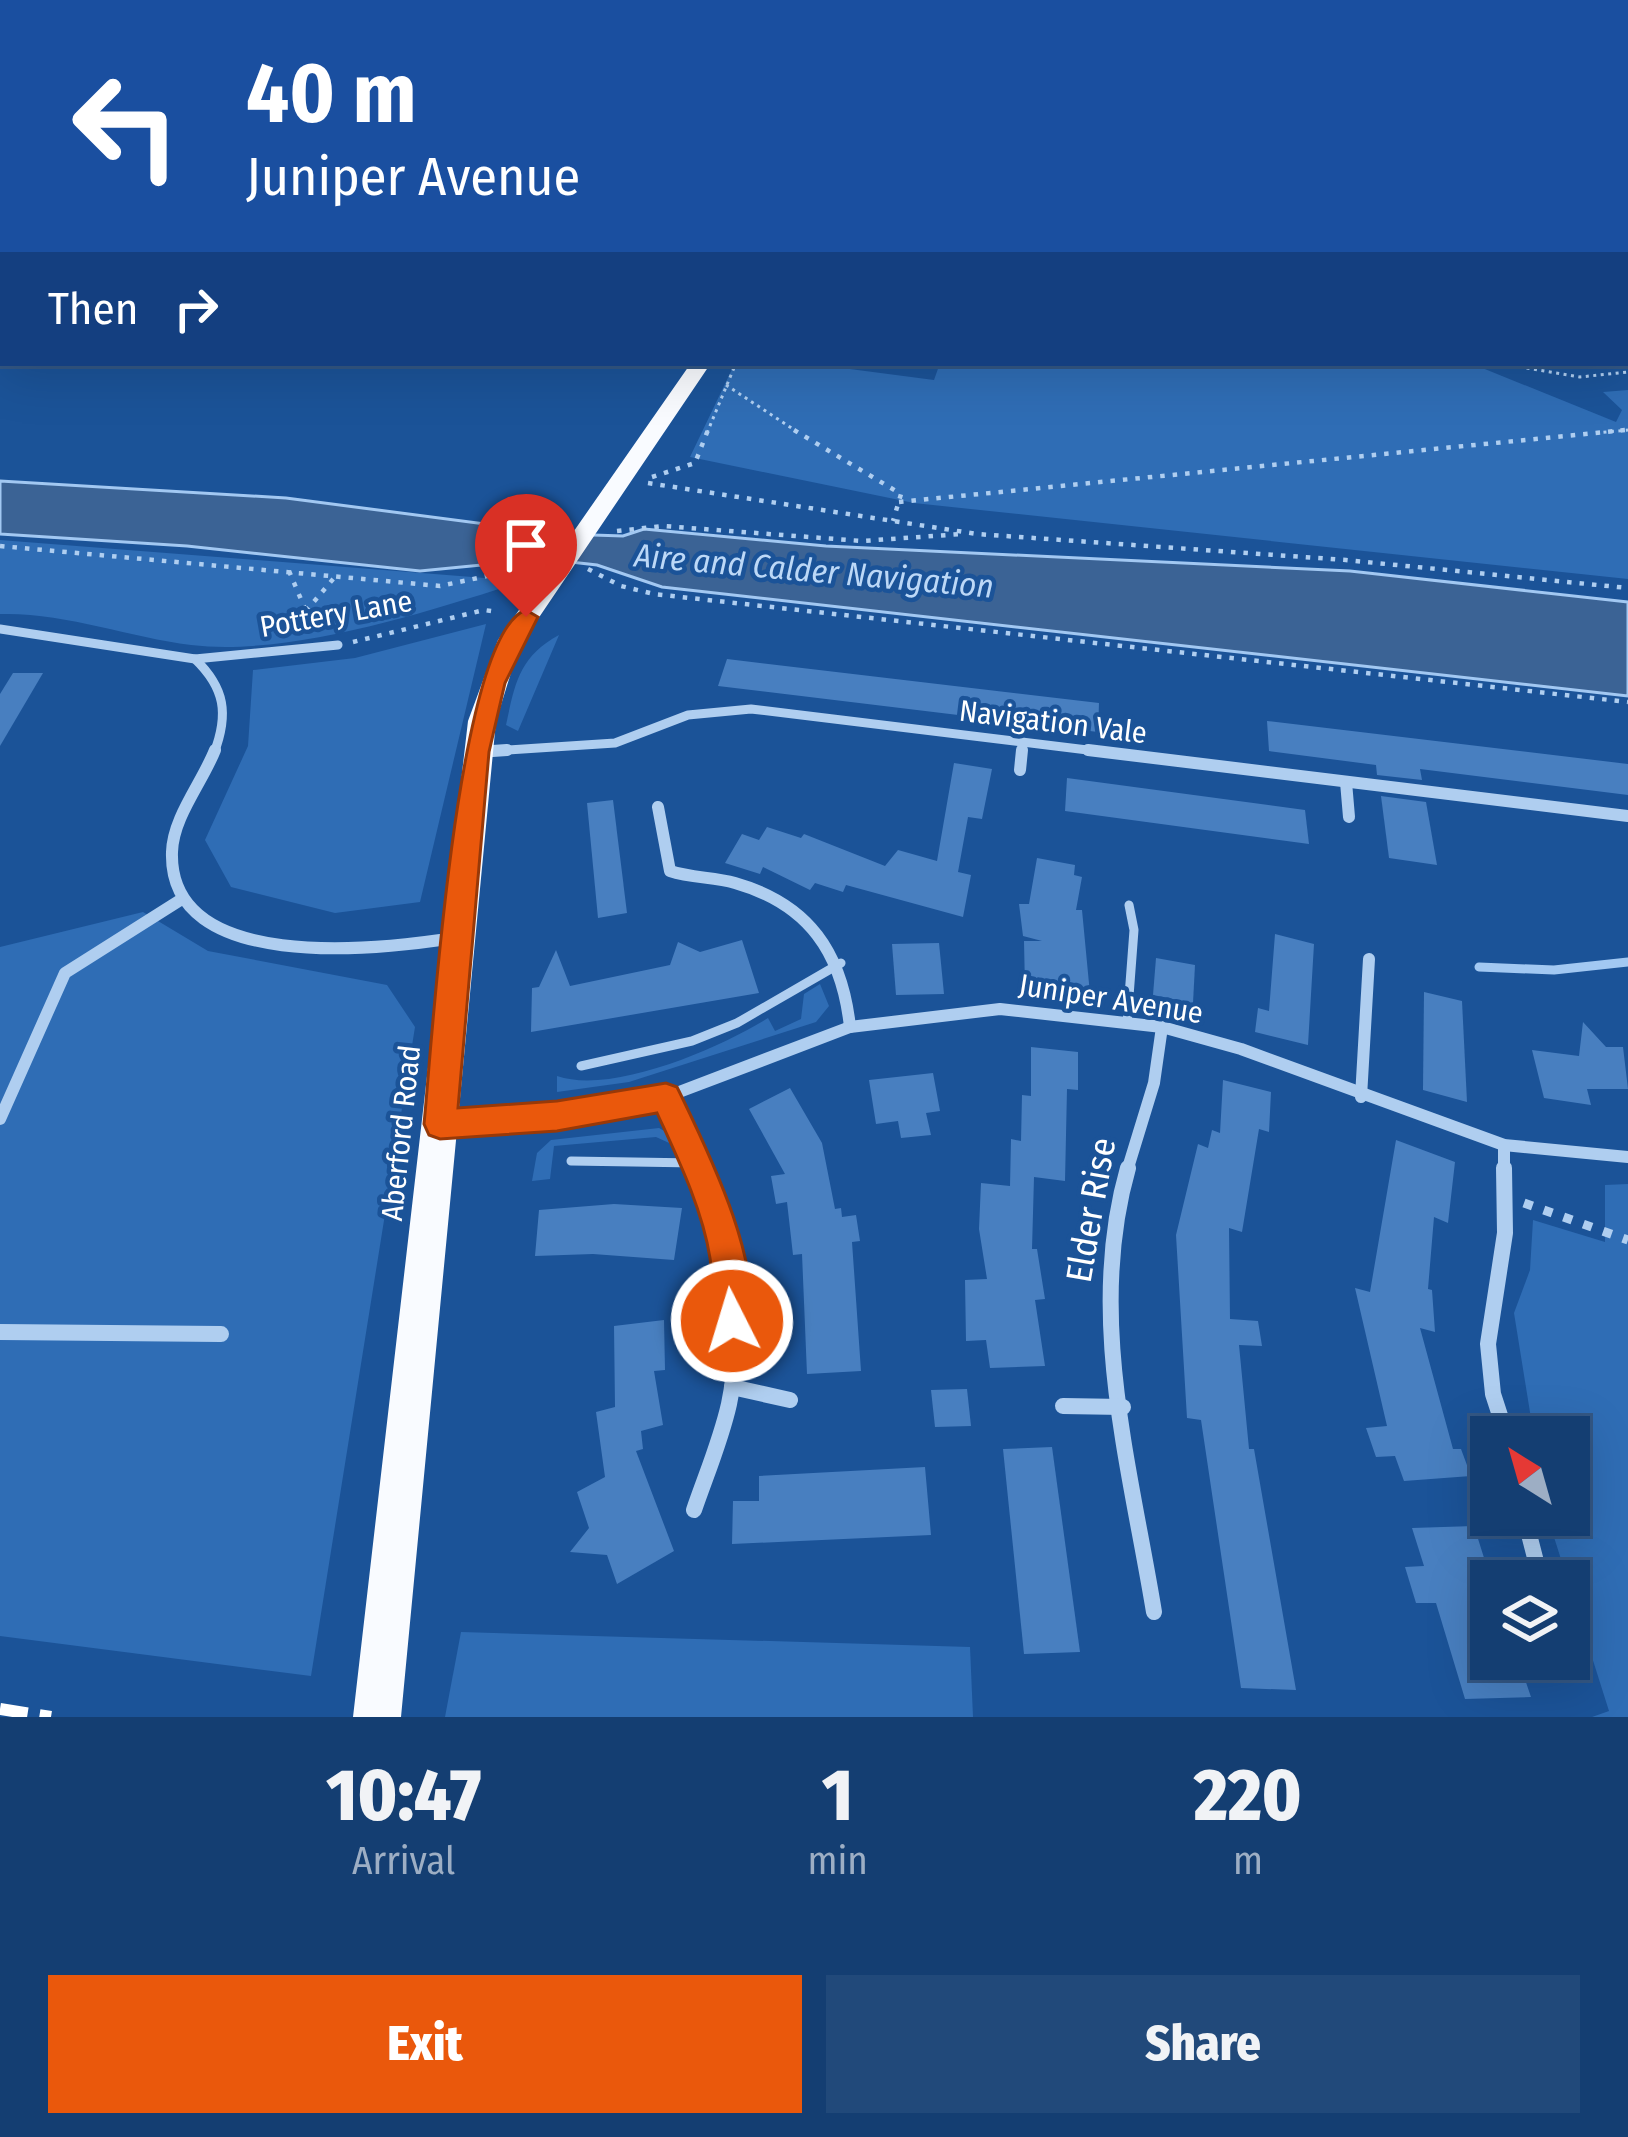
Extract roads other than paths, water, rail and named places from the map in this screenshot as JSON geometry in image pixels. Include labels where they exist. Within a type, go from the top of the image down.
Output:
[{"type":"main road","name":"Aberford Road","points":[[377,1717],[462,937],[476,752],[507,646],[699,366]]},
{"type":"street","name":"Pottery Lane","points":[[0,629],[195,659],[338,645]]},
{"type":"street","points":[[195,659],[219,682],[223,719],[171,853],[173,885],[182,899],[210,924],[280,946],[361,951],[462,937]]},
{"type":"street","name":"Navigation Vale","points":[[476,752],[615,743],[716,708],[1628,817]]},
{"type":"street","points":[[1020,770],[1023,742]]},
{"type":"street","points":[[1346,782],[1349,817]]},
{"type":"street","points":[[658,807],[670,871],[763,893],[824,933],[841,963],[850,1027]]},
{"type":"street","points":[[0,1119],[65,973],[182,899]]},
{"type":"street","points":[[1360,1097],[1369,959]]},
{"type":"street","name":"Juniper Avenue","points":[[440,1124],[557,1116],[666,1097],[850,1027],[1000,1009],[1162,1027],[1241,1049],[1360,1097],[1504,1145],[1628,1157]]},
{"type":"street","name":"Elder Rise","points":[[1154,1612],[1108,1313],[1111,1246],[1139,1126],[1161,1070],[1162,1027]]},
{"type":"street","points":[[666,1097],[696,1163],[727,1256],[732,1387],[694,1510]]},
{"type":"street","points":[[1500,1416],[1492,1394],[1488,1344],[1505,1233],[1504,1145]]},
{"type":"street","points":[[0,1332],[221,1334]]},
{"type":"street","points":[[732,1387],[790,1400]]},
{"type":"street","points":[[1063,1406],[1123,1407]]},
{"type":"lane","points":[[1127,1023],[1134,930],[1129,905]]},
{"type":"lane","points":[[581,1066],[692,1041],[737,1023],[841,963]]},
{"type":"lane","points":[[572,1161],[696,1163]]},
{"type":"water","name":"Aire and Calder Navigation","points":[[0,481],[286,498],[562,534],[623,536],[644,529],[826,546],[1350,571],[1628,602],[1628,696],[662,587],[597,565],[544,559],[420,571],[187,546],[0,534]]},
{"type":"waterway","points":[[1479,967],[1554,970],[1628,962]]},
{"type":"railway","points":[[0,1709],[51,1717]]}]
